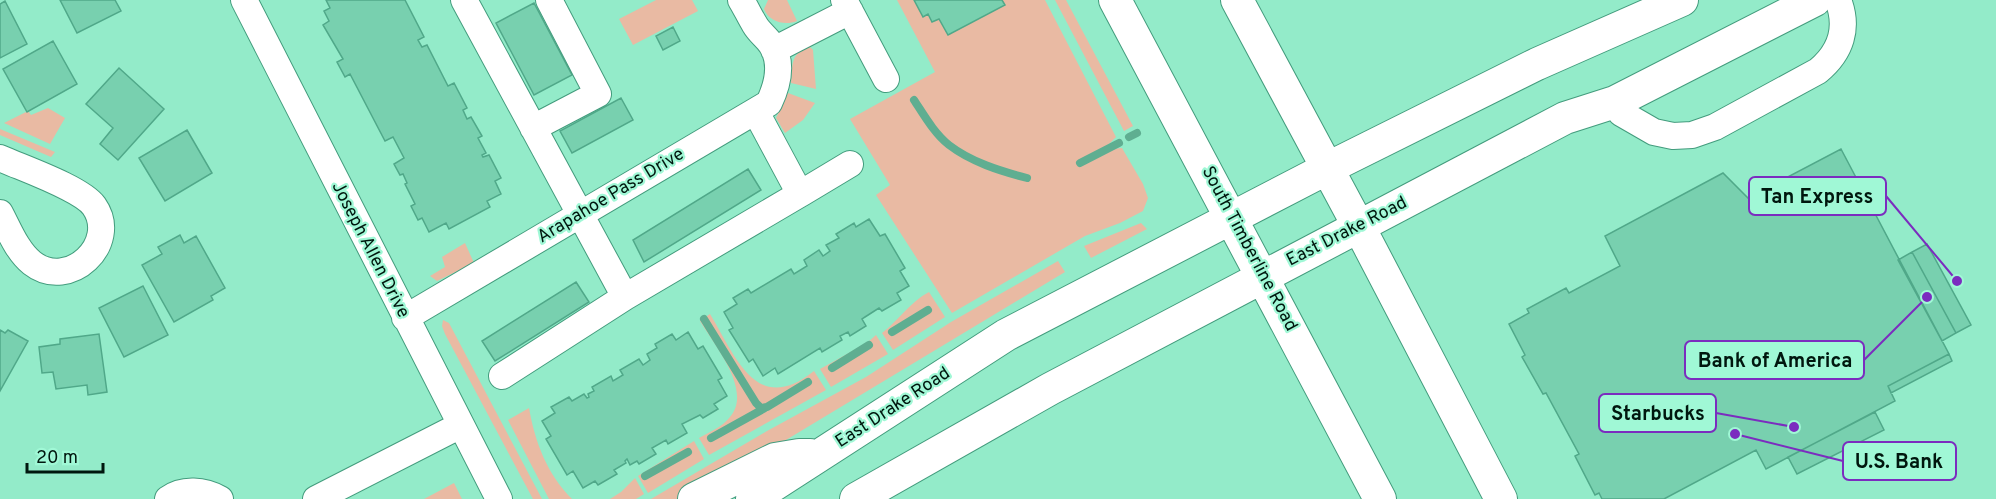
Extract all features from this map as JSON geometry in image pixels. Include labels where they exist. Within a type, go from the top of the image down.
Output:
[{"type":"main road","name":"South Timberline Road","points":[[1116,0],[1380,499]]},
{"type":"main road","points":[[1237,0],[1359,226],[1501,499]]},
{"type":"main road","name":"East Drake Road","points":[[752,499],[1006,335],[1328,168],[1563,51],[1682,0]]},
{"type":"main road","name":"East Drake Road","points":[[856,499],[1040,394],[1565,118],[1615,102],[1815,0]]},
{"type":"main road","points":[[694,499],[775,459],[799,455],[820,456]]},
{"type":"main road","points":[[772,499],[820,456]]},
{"type":"street","name":"Joseph Allen Drive","points":[[244,0],[499,499]]},
{"type":"street","points":[[464,0],[625,297]]},
{"type":"street","points":[[533,128],[598,94],[549,0]]},
{"type":"street","points":[[741,0],[756,27],[774,50],[847,6],[886,79]]},
{"type":"street","points":[[1615,102],[1621,113],[1654,132],[1673,136],[1692,135],[1715,127],[1824,66],[1836,49],[1844,30],[1838,0]]},
{"type":"street","name":"Arapahoe Pass Drive","points":[[405,318],[769,103],[776,89],[778,73],[774,50]]},
{"type":"street","points":[[756,112],[800,194]]},
{"type":"street","points":[[0,158],[77,193],[93,205],[100,218],[100,235],[94,253],[79,266],[62,273],[44,270],[32,263],[21,251],[0,213]]},
{"type":"street","points":[[502,376],[625,297],[850,164]]},
{"type":"street","points":[[316,499],[461,425]]},
{"type":"street","points":[[168,499],[173,495],[188,491],[204,492],[220,499]]},
{"type":"shaded area","points":[[656,0],[692,0],[698,11],[633,45],[619,19]]},
{"type":"shaded area","points":[[768,0],[787,0],[797,21],[783,23],[773,20],[764,9]]},
{"type":"shaded area","points":[[897,0],[914,0],[923,17],[928,14],[939,19],[948,35],[1004,5],[1002,0],[1045,0],[1116,137],[1108,145],[1079,161],[1082,165],[1111,149],[1122,148],[1143,184],[1148,198],[1143,211],[1120,223],[1085,236],[952,313],[876,195],[890,185],[850,119],[935,72]]},
{"type":"shaded area","points":[[1055,0],[1066,0],[1133,126],[1124,131]]},
{"type":"shaded area","points":[[808,45],[813,50],[816,89],[791,83],[795,57]]},
{"type":"shaded area","points":[[788,93],[815,103],[803,120],[785,133],[776,118]]},
{"type":"shaded area","points":[[48,108],[65,118],[50,144],[4,123],[28,111],[31,115]]},
{"type":"shaded area","points":[[0,129],[55,152],[51,157],[0,135]]},
{"type":"shaded area","points":[[1141,223],[1147,229],[1091,258],[1084,246]]},
{"type":"shaded area","points":[[465,243],[474,263],[437,281],[430,276],[445,267],[442,257]]},
{"type":"shaded area","points":[[1058,261],[1065,272],[776,446],[676,499],[651,499],[767,431],[866,377],[951,322]]},
{"type":"shaded area","points":[[929,292],[945,317],[893,350],[882,333]]},
{"type":"shaded area","points":[[710,314],[739,363],[762,385],[777,388],[794,384],[814,371],[826,390],[709,455],[699,438],[727,421],[736,406],[737,394],[729,368],[700,321]]},
{"type":"shaded area","points":[[443,320],[449,323],[542,499],[533,499],[445,334],[442,326]]},
{"type":"shaded area","points":[[876,335],[888,354],[831,387],[820,369],[867,343]]},
{"type":"shaded area","points":[[529,408],[543,457],[556,479],[572,499],[549,499],[508,420]]},
{"type":"shaded area","points":[[694,441],[704,459],[648,493],[638,476]]},
{"type":"shaded area","points":[[635,478],[644,494],[636,499],[610,499],[621,492]]},
{"type":"shaded area","points":[[454,483],[462,499],[424,499]]},
{"type":"building","points":[[60,0],[115,0],[121,11],[77,33]]},
{"type":"building","points":[[326,0],[405,0],[424,37],[418,40],[422,47],[427,45],[448,86],[454,83],[467,108],[463,110],[467,119],[471,117],[482,136],[478,138],[486,153],[482,155],[483,157],[489,155],[501,178],[495,181],[501,194],[487,201],[490,207],[449,229],[446,223],[429,232],[422,218],[418,220],[411,206],[415,204],[405,184],[407,183],[394,164],[404,158],[393,137],[385,141],[350,74],[345,77],[337,62],[343,59],[323,25],[329,21],[324,11],[330,8]]},
{"type":"building","points":[[914,0],[1002,0],[1005,5],[948,35],[939,19],[932,22],[928,14],[923,17]]},
{"type":"building","points":[[5,1],[27,44],[0,58],[0,4]]},
{"type":"building","points":[[534,3],[572,75],[534,95],[496,23]]},
{"type":"building","points":[[673,27],[680,41],[663,50],[656,36]]},
{"type":"building","points":[[53,41],[77,84],[27,112],[3,69]]},
{"type":"building","points":[[119,68],[164,109],[118,160],[100,144],[113,128],[86,104]]},
{"type":"building","points":[[621,98],[633,120],[572,153],[560,131]]},
{"type":"building","points":[[187,130],[212,173],[165,201],[139,158]]},
{"type":"building","points":[[1841,149],[1949,354],[1888,386],[1895,401],[1766,469],[1756,450],[1664,499],[1602,499],[1599,493],[1595,495],[1575,456],[1579,454],[1546,393],[1543,394],[1522,357],[1525,355],[1509,324],[1529,313],[1527,309],[1566,288],[1569,293],[1620,266],[1605,236],[1723,173],[1748,198]]},
{"type":"building","points":[[748,169],[761,190],[644,262],[633,240]]},
{"type":"building","points":[[869,219],[880,236],[885,234],[905,268],[900,271],[909,286],[897,293],[901,300],[882,311],[879,308],[865,317],[862,319],[866,326],[850,336],[848,332],[840,336],[842,340],[822,352],[820,348],[778,374],[775,368],[763,376],[753,359],[749,362],[729,330],[733,328],[724,312],[737,304],[733,298],[748,289],[751,293],[791,269],[794,274],[807,266],[804,260],[819,250],[823,256],[830,251],[826,245],[839,238],[836,234],[854,223],[856,227]]},
{"type":"building","points":[[180,235],[184,243],[196,236],[225,288],[211,296],[213,300],[174,322],[142,265],[162,254],[158,247]]},
{"type":"building","points":[[1927,244],[1971,325],[1956,333],[1912,252]]},
{"type":"building","points":[[1912,252],[1956,333],[1942,341],[1898,260]]},
{"type":"building","points":[[576,282],[589,302],[495,361],[482,341]]},
{"type":"building","points":[[143,286],[168,335],[124,357],[99,308]]},
{"type":"building","points":[[0,330],[5,333],[8,330],[28,341],[0,391]]},
{"type":"building","points":[[688,332],[698,349],[703,346],[722,378],[718,380],[727,396],[714,404],[718,409],[703,418],[700,415],[682,424],[687,433],[668,444],[666,440],[652,448],[656,454],[639,464],[637,461],[630,465],[627,459],[626,463],[614,470],[617,474],[598,485],[595,481],[583,488],[573,471],[567,475],[546,439],[551,436],[542,421],[555,413],[551,407],[569,397],[572,401],[584,394],[587,398],[589,397],[588,394],[594,391],[592,387],[611,376],[613,381],[623,375],[620,370],[639,359],[643,365],[650,360],[647,354],[657,348],[655,344],[672,334],[676,340]]},
{"type":"building","points":[[99,334],[107,392],[88,395],[87,385],[56,389],[53,372],[42,373],[39,347],[60,344],[60,339]]},
{"type":"building","points":[[1949,354],[1952,361],[1891,393],[1888,386]]},
{"type":"building","points":[[1875,412],[1884,430],[1797,474],[1788,457]]},
{"type":"waterway","points":[[914,100],[930,124],[949,145],[986,165],[1027,178]]},
{"type":"waterway","points":[[1129,137],[1137,133]]},
{"type":"waterway","points":[[1080,163],[1119,143]]},
{"type":"waterway","points":[[892,332],[928,310]]},
{"type":"waterway","points":[[704,319],[761,408],[767,407],[808,382]]},
{"type":"waterway","points":[[832,368],[869,345]]},
{"type":"waterway","points":[[711,438],[765,408]]},
{"type":"waterway","points":[[645,476],[688,452]]},
{"type":"place","name":"Tan Express","points":[[1957,281]]},
{"type":"place","name":"Bank of America","points":[[1927,297]]},
{"type":"place","name":"Starbucks","points":[[1794,427]]},
{"type":"place","name":"U.S. Bank","points":[[1735,434]]}]
